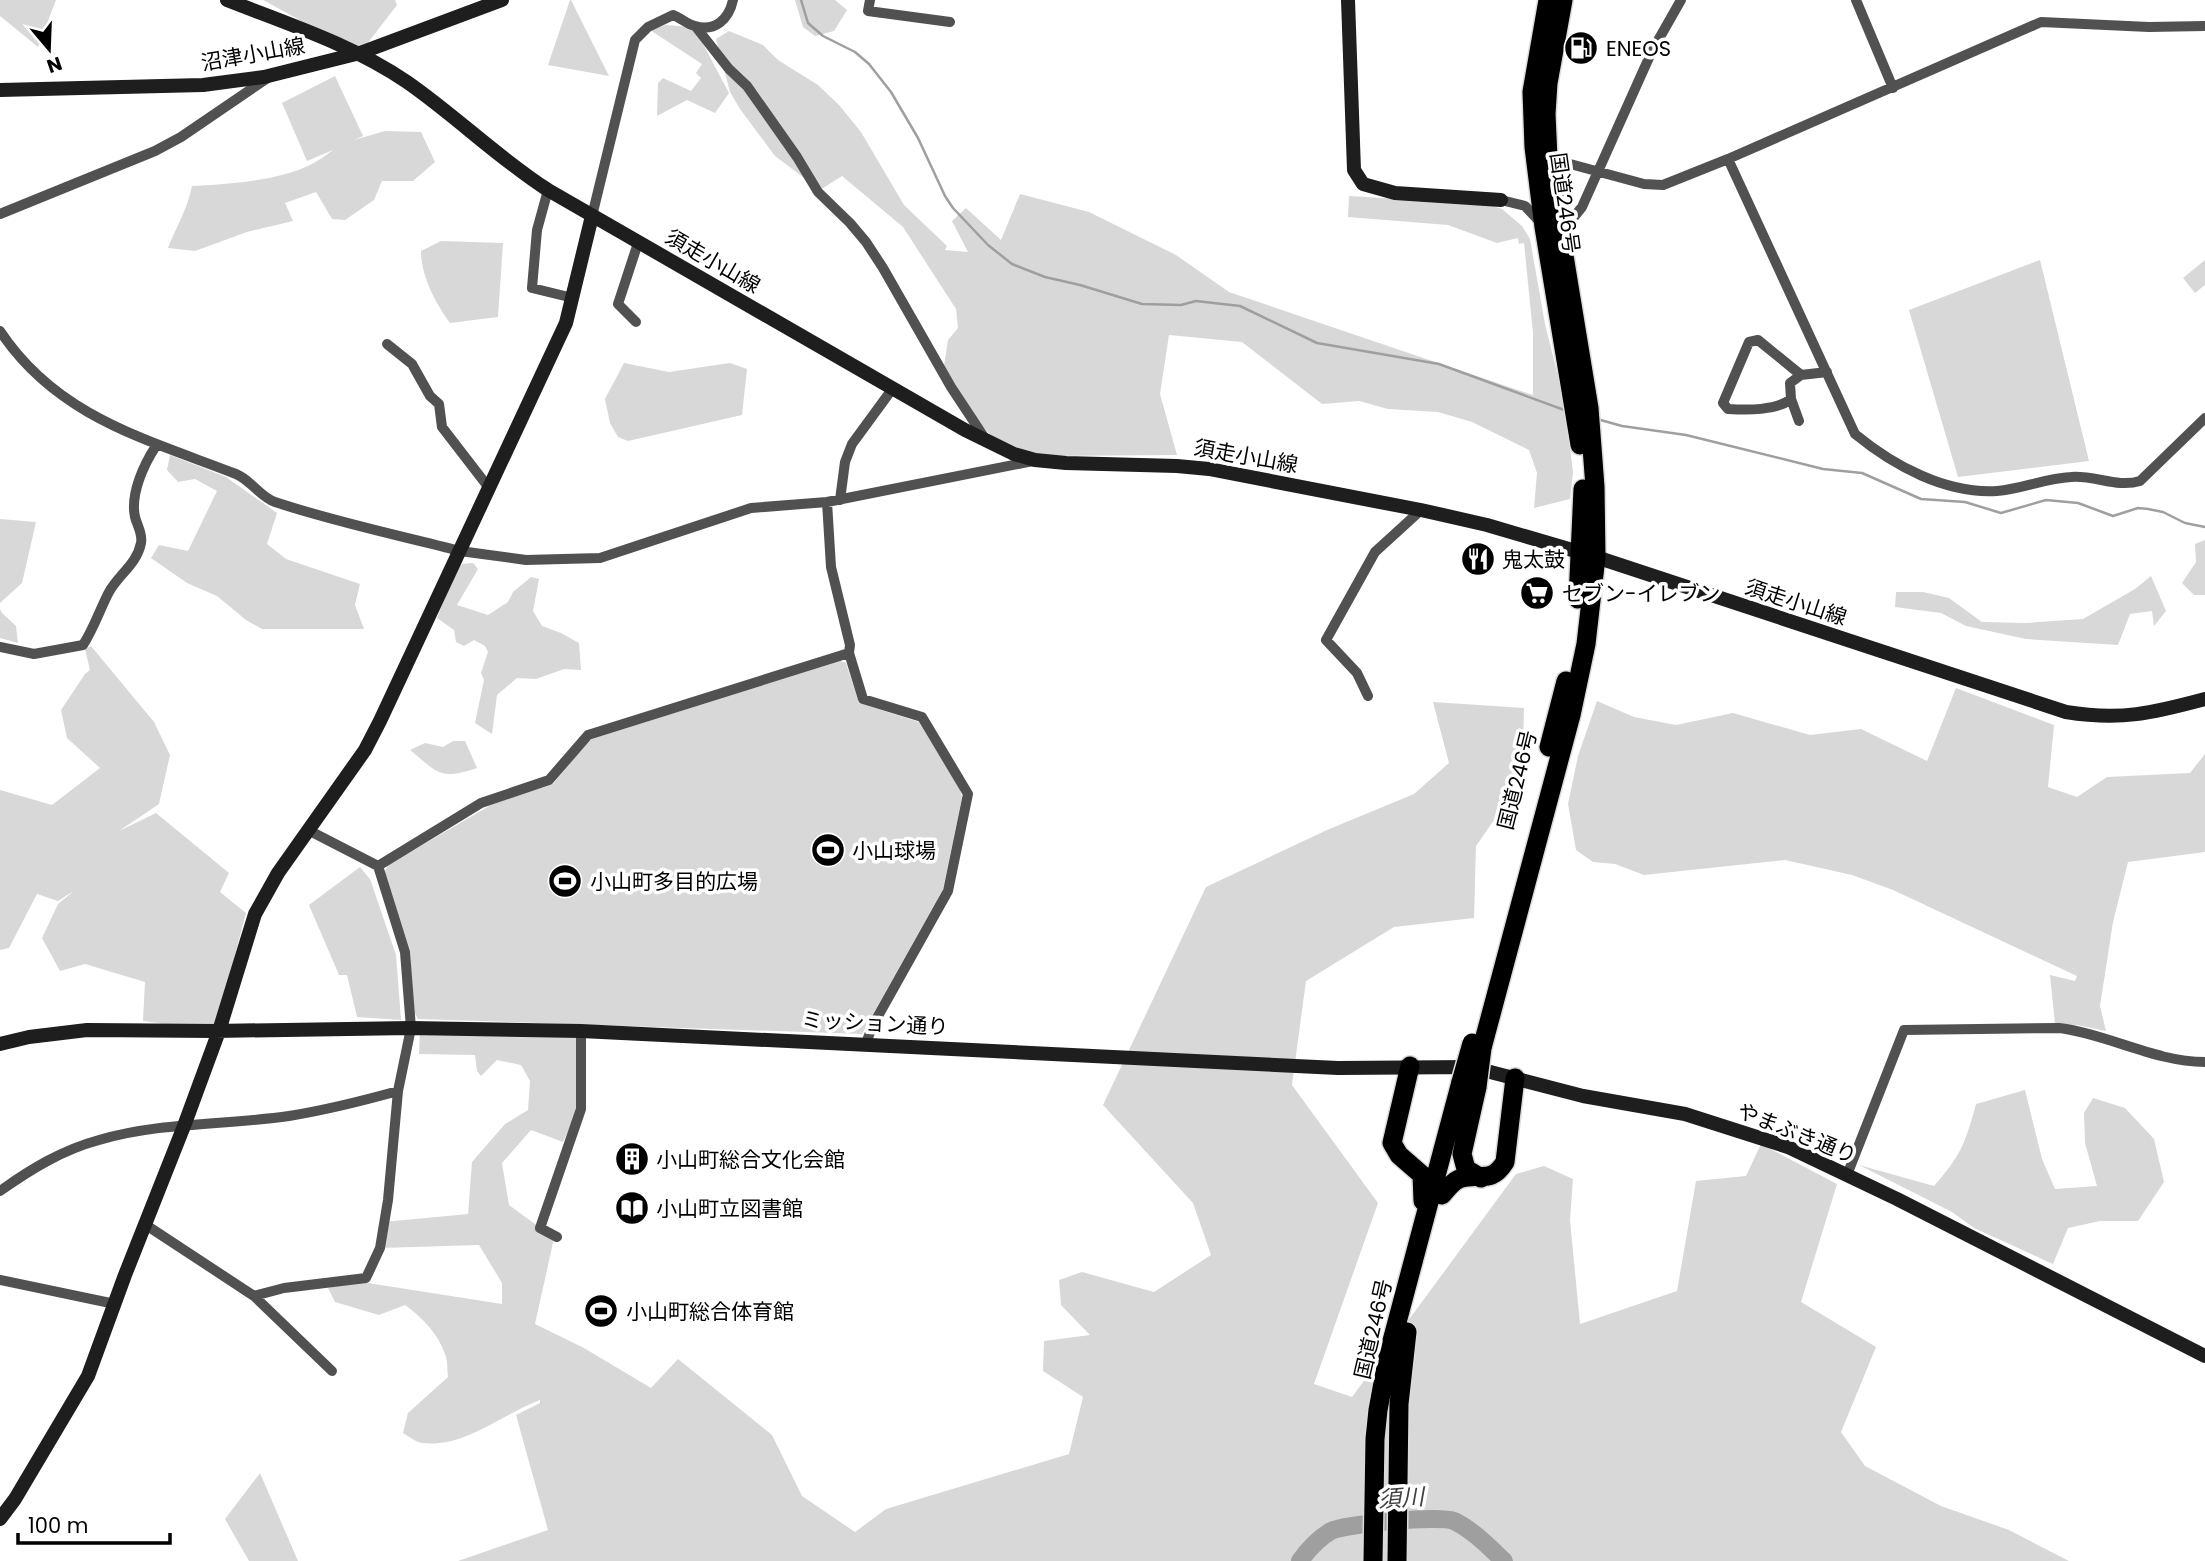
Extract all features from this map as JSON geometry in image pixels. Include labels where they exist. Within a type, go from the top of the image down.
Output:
[{"type":"highway","name":"国道246号","points":[[1396,1561],[1399,1404],[1408,1322],[1443,1195],[1477,1045],[1572,715],[1586,644],[1589,555],[1587,449],[1552,231],[1534,147],[1532,92],[1548,0]]},
{"type":"highway","name":"国道246号","points":[[1552,231],[1546,114],[1548,83],[1563,0]]},
{"type":"highway","points":[[1410,1066],[1392,1143],[1403,1157],[1420,1171],[1423,1180],[1421,1232]]},
{"type":"highway","points":[[1443,1195],[1452,1183],[1462,1178],[1493,1176],[1505,1162],[1515,1078]]},
{"type":"highway","name":"国道246号","points":[[1373,1561],[1375,1439],[1388,1356],[1447,1132],[1470,1084]]},
{"type":"highway","points":[[1470,1084],[1462,1154],[1466,1169],[1481,1178]]},
{"type":"highway","points":[[1403,1157],[1424,1157],[1447,1132]]},
{"type":"street","name":"須走小山線","points":[[227,0],[360,53],[407,82],[513,167],[548,190],[987,442],[1014,454],[1035,460],[1079,464],[1209,469],[1488,525],[1589,555],[2066,712],[2097,718],[2126,717],[2205,699]]},
{"type":"street","name":"沼津小山線","points":[[0,90],[203,85],[271,76],[360,53],[502,0]]},
{"type":"street","points":[[696,27],[722,23],[732,8],[733,0]]},
{"type":"street","points":[[870,0],[868,11],[950,22]]},
{"type":"street","points":[[1348,0],[1354,170],[1363,184],[1395,192],[1502,200],[1525,206],[1552,231],[1582,206],[1652,51],[1681,0]]},
{"type":"street","points":[[1856,0],[1893,88]]},
{"type":"street","points":[[0,1519],[15,1499],[89,1376],[219,1031],[255,914],[278,873],[365,750],[566,323],[635,40],[648,27],[673,15],[696,27],[729,69],[747,86],[818,192],[866,242],[951,387],[987,442]]},
{"type":"street","points":[[1548,158],[1653,186],[1672,183],[2041,22],[2149,27],[2205,26]]},
{"type":"street","points":[[0,214],[181,137],[271,76]]},
{"type":"street","points":[[1728,159],[1855,435],[1874,450],[1928,478],[1973,491],[1998,491],[2071,477],[2127,484],[2140,481],[2205,418]]},
{"type":"street","points":[[548,190],[537,230],[532,288],[573,298]]},
{"type":"street","points":[[636,322],[618,304],[638,243]]},
{"type":"street","points":[[0,331],[30,368],[64,398],[98,419],[156,446],[241,476],[271,501],[460,551],[526,560],[600,558],[751,508],[840,500],[1035,460]]},
{"type":"street","points":[[1791,399],[1785,404],[1748,410],[1728,409],[1723,403],[1749,342],[1758,340],[1801,375]]},
{"type":"street","points":[[387,344],[412,364],[430,396],[439,404],[442,427],[489,488]]},
{"type":"street","points":[[1799,421],[1791,399],[1790,383],[1801,375],[1827,372]]},
{"type":"street","points":[[840,500],[845,462],[852,444],[893,388]]},
{"type":"street","points":[[0,647],[34,654],[83,645],[110,589],[136,559],[142,540],[134,513],[138,483],[144,463],[156,446]]},
{"type":"street","points":[[827,502],[831,567],[850,645],[849,653],[863,699],[922,717],[968,794],[948,891],[873,1025],[866,1043]]},
{"type":"street","points":[[1367,696],[1357,673],[1326,640],[1375,552],[1421,510]]},
{"type":"street","points":[[378,866],[481,803],[549,780],[588,735],[849,653]]},
{"type":"street","points":[[254,1296],[284,1287],[366,1278],[380,1248],[388,1200],[398,1091],[411,1028],[405,952],[378,866],[308,831]]},
{"type":"street","name":"ミッション通り","points":[[0,1044],[29,1037],[87,1030],[411,1028],[581,1031],[1338,1068]]},
{"type":"street","points":[[1847,1175],[1904,1030],[2059,1028],[2176,1059],[2205,1062]]},
{"type":"street","points":[[557,1237],[540,1228],[581,1109],[581,1031]]},
{"type":"street","name":"やまぶき通り","points":[[1338,1068],[1471,1067],[1583,1096],[1685,1114],[1771,1141],[1847,1175],[2205,1356]]},
{"type":"street","points":[[0,1191],[38,1165],[100,1139],[184,1126],[289,1115],[353,1104],[398,1091]]},
{"type":"street","points":[[146,1225],[254,1296],[332,1371]]},
{"type":"street","points":[[0,1280],[115,1304]]},
{"type":"shaded area","points":[[0,0],[56,0],[38,47],[0,16]]},
{"type":"shaded area","points":[[263,0],[395,0],[397,5],[360,53]]},
{"type":"shaded area","points":[[571,0],[609,76],[548,65]]},
{"type":"shaded area","points":[[795,0],[835,0],[847,10],[834,31],[815,36],[803,27]]},
{"type":"shaded area","points":[[666,25],[690,27],[702,42],[729,93],[715,113],[687,100],[657,116],[658,83],[663,78],[691,91],[701,78],[696,73],[702,64],[650,30]]},
{"type":"shaded area","points":[[729,31],[763,45],[778,60],[818,85],[839,105],[861,132],[904,205],[947,246],[945,250],[968,252],[952,221],[966,208],[1001,240],[1020,194],[1089,212],[1176,255],[1229,292],[1533,395],[1533,333],[1524,243],[1519,244],[1518,238],[1497,243],[1448,225],[1348,217],[1349,196],[1486,204],[1502,209],[1522,226],[1530,239],[1545,324],[1564,401],[1573,472],[1570,499],[1534,508],[1537,473],[1529,450],[1472,422],[1438,412],[1388,409],[1359,401],[1322,404],[1242,342],[1169,335],[1160,394],[1177,455],[1036,456],[990,435],[971,411],[944,366],[948,340],[958,328],[956,309],[903,227],[842,176],[820,190],[775,156],[730,92],[716,39]]},
{"type":"shaded area","points":[[335,76],[363,136],[354,140],[385,131],[421,132],[435,162],[413,181],[382,181],[374,200],[345,220],[332,219],[316,192],[285,203],[293,221],[247,232],[195,251],[168,248],[185,210],[192,186],[252,181],[283,175],[310,165],[333,150],[307,161],[282,103]]},
{"type":"shaded area","points":[[441,241],[503,243],[498,317],[450,323],[423,270],[421,251]]},
{"type":"shaded area","points":[[2040,260],[2089,461],[1958,477],[1909,310]]},
{"type":"shaded area","points":[[2205,260],[2205,285],[2195,293],[2183,278]]},
{"type":"shaded area","points":[[624,363],[669,372],[730,363],[747,369],[742,415],[628,441],[618,437],[610,423],[605,399]]},
{"type":"shaded area","points":[[170,455],[226,477],[277,513],[267,544],[286,559],[360,584],[355,605],[364,629],[262,629],[246,620],[217,596],[187,583],[151,558],[159,545],[188,551],[217,491],[195,479],[178,482],[167,470]]},
{"type":"shaded area","points":[[0,519],[36,522],[22,583],[0,603]]},
{"type":"shaded area","points":[[2205,540],[2205,595],[2194,595],[2182,583],[2196,562],[2195,544]]},
{"type":"shaded area","points":[[473,563],[478,569],[457,605],[488,615],[508,602],[513,592],[531,577],[539,579],[533,611],[542,626],[579,643],[581,670],[564,669],[536,679],[517,678],[497,695],[492,734],[475,723],[484,680],[481,673],[488,652],[485,646],[474,640],[464,646],[456,642],[454,630],[437,618],[456,570],[462,564]]},
{"type":"shaded area","points":[[2151,576],[2166,611],[2154,626],[2152,611],[2130,614],[2118,645],[2026,639],[1966,626],[1941,613],[1895,607],[1896,592],[1923,592],[1949,598],[1982,622],[2026,623],[2083,619],[2135,589]]},
{"type":"shaded area","points":[[0,609],[16,626],[18,643],[0,638]]},
{"type":"shaded area","points":[[91,646],[154,722],[170,755],[159,804],[119,831],[156,813],[229,873],[220,892],[246,913],[215,1031],[143,1021],[145,982],[85,964],[60,971],[42,938],[58,904],[74,891],[58,901],[37,894],[9,948],[0,950],[0,790],[52,805],[100,768],[67,738],[61,710],[90,670],[85,649]]},
{"type":"shaded area","points":[[840,661],[846,663],[859,703],[919,722],[962,797],[943,889],[862,1034],[418,1019],[413,1010],[410,950],[384,873],[388,865],[491,805],[553,784],[589,740]]},
{"type":"shaded area","points":[[1956,688],[2054,725],[2048,787],[2077,797],[2107,777],[2190,773],[2205,754],[2205,852],[2128,862],[2113,922],[2100,1006],[2106,1031],[2055,1024],[2050,975],[2075,981],[2077,976],[1893,890],[1852,875],[1785,860],[1644,875],[1615,864],[1593,862],[1576,850],[1568,804],[1578,756],[1597,701],[1634,717],[1676,725],[1733,713],[1810,735],[1861,729],[1927,761]]},
{"type":"shaded area","points":[[1433,702],[1524,708],[1523,750],[1506,803],[1476,846],[1474,918],[1394,927],[1306,981],[1292,1085],[1378,1203],[1314,1384],[1352,1397],[1516,1174],[1544,1166],[1573,1179],[1570,1220],[1580,1324],[1677,1291],[1696,1181],[1746,1176],[1761,1144],[1837,1184],[1801,1302],[1876,1347],[1841,1432],[1865,1466],[1941,1506],[2009,1530],[2069,1561],[458,1561],[548,1530],[516,1415],[540,1403],[540,1400],[483,1429],[453,1440],[422,1443],[415,1440],[403,1433],[408,1413],[448,1377],[446,1357],[434,1333],[405,1305],[379,1315],[335,1302],[328,1288],[355,1281],[502,1304],[502,1283],[479,1245],[380,1248],[384,1222],[468,1214],[472,1162],[505,1124],[528,1110],[530,1081],[521,1065],[497,1060],[481,1076],[477,1071],[475,1055],[419,1054],[420,1031],[581,1035],[586,1094],[563,1142],[531,1130],[502,1163],[509,1205],[554,1238],[535,1324],[584,1348],[651,1388],[678,1359],[772,1435],[802,1496],[855,1532],[886,1509],[1069,1454],[1083,1397],[1043,1371],[1044,1341],[1090,1335],[1061,1305],[1059,1280],[1082,1272],[1154,1292],[1211,1255],[1193,1203],[1103,1105],[1206,887],[1327,830],[1414,794],[1449,763]]},
{"type":"shaded area","points":[[453,741],[465,741],[477,768],[447,774],[434,769],[410,750],[425,743],[443,747]]},
{"type":"shaded area","points":[[360,867],[370,879],[396,955],[401,1020],[357,1017],[347,975],[339,975],[309,905]]},
{"type":"shaded area","points":[[2025,1090],[2042,1159],[2055,1189],[2097,1186],[2085,1143],[2084,1113],[2093,1098],[2125,1108],[2154,1139],[2164,1182],[2138,1221],[2100,1221],[2068,1228],[2053,1264],[1974,1228],[1952,1212],[1859,1165],[1934,1186],[1961,1148],[1976,1104]]},
{"type":"shaded area","points":[[260,1473],[298,1561],[249,1561],[225,1519]]},
{"type":"waterway","points":[[801,0],[808,23],[823,36],[855,52],[869,64],[891,92],[918,138],[953,208],[988,245],[1012,264],[1045,277],[1142,304],[1181,305],[1196,301],[1240,306],[1317,343],[1439,364],[1567,411]]},
{"type":"waterway","points":[[1597,419],[1622,426],[1686,435],[1823,469],[1862,473],[1921,499],[1965,502],[2001,513],[2046,500],[2078,503],[2113,516],[2138,508],[2163,512],[2185,523],[2205,527]]},
{"type":"waterway","name":"須川","points":[[1300,1561],[1322,1537],[1340,1528],[1431,1519],[1445,1519],[1461,1525],[1504,1561]]},
{"type":"place","name":"ENEOS","points":[[1581,48]]},
{"type":"place","name":"鬼太鼓","points":[[1478,559]]},
{"type":"place","name":"セブン-イレブン","points":[[1537,593]]},
{"type":"place","name":"小山球場","points":[[828,850]]},
{"type":"place","name":"小山町多目的広場","points":[[565,881]]},
{"type":"place","name":"小山町総合文化会館","points":[[632,1159]]},
{"type":"place","name":"小山町立図書館","points":[[632,1208]]},
{"type":"place","name":"小山町総合体育館","points":[[601,1311]]}]
